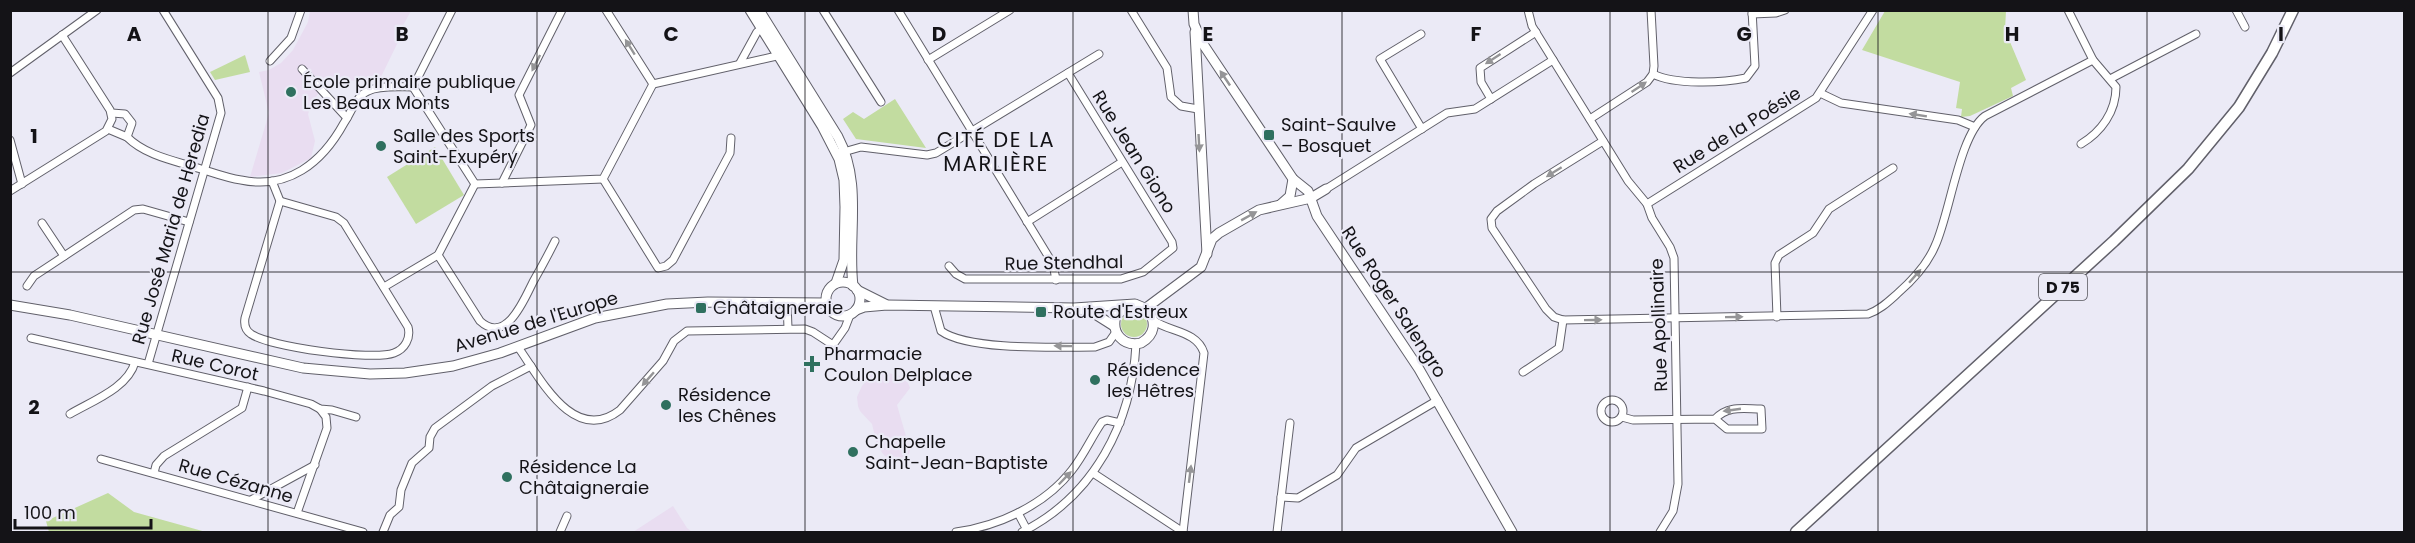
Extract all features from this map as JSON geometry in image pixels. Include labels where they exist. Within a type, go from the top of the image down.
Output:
[{"type":"main road","name":"D 75","points":[[1796,532],[2114,241],[2188,169],[2239,107],[2272,53],[2293,10]]},
{"type":"street","points":[[10,73],[97,10]]},
{"type":"street","name":"Rue José Maria de Heredia","points":[[148,364],[220,118],[220,105],[163,10]]},
{"type":"street","points":[[270,61],[291,38],[301,10]]},
{"type":"street","points":[[413,87],[452,10]]},
{"type":"street","points":[[502,183],[531,125],[519,95],[562,10]]},
{"type":"street","points":[[606,10],[653,84]]},
{"type":"street","points":[[750,10],[765,26]]},
{"type":"street","points":[[519,347],[549,392],[574,416],[586,421],[615,414],[663,361],[674,341],[683,333],[694,329],[776,331],[788,328],[809,330],[833,345],[860,301],[855,288],[853,189],[841,152],[765,26],[759,10]]},
{"type":"street","points":[[823,10],[881,102]]},
{"type":"street","points":[[898,10],[1053,264],[1056,280]]},
{"type":"street","points":[[928,60],[1010,10]]},
{"type":"street","points":[[1131,10],[1167,68],[1171,97],[1181,106],[1198,109]]},
{"type":"street","points":[[1192,10],[1207,254]]},
{"type":"street","name":"Rue Apollinaire","points":[[1528,10],[1530,22],[1634,190],[1647,204],[1652,218],[1673,255],[1677,495],[1671,516],[1660,532]]},
{"type":"street","points":[[1590,119],[1647,82],[1653,74],[1651,10]]},
{"type":"street","points":[[1653,74],[1665,80],[1678,82],[1746,78],[1755,66],[1752,12],[1776,13],[1785,10]]},
{"type":"street","name":"Rue de la Poésie","points":[[1647,204],[1807,105],[1820,93],[1873,10]]},
{"type":"street","points":[[2068,10],[2093,60],[2110,79],[2116,90],[2107,118],[2097,134],[2081,144]]},
{"type":"street","points":[[2236,10],[2245,27]]},
{"type":"street","points":[[1194,24],[1201,41],[1293,179],[1312,189],[1326,189]]},
{"type":"street","points":[[740,63],[765,26]]},
{"type":"street","points":[[1491,99],[1480,82],[1480,68],[1536,32]]},
{"type":"street","points":[[1421,34],[1380,59],[1422,129]]},
{"type":"street","points":[[2110,79],[2196,34]]},
{"type":"street","points":[[10,191],[108,129],[112,119],[111,113],[62,35]]},
{"type":"street","points":[[603,179],[653,84],[782,54]]},
{"type":"street","points":[[841,152],[864,147],[930,155],[972,132],[1099,54]]},
{"type":"street","points":[[1197,63],[1204,58],[1213,59]]},
{"type":"street","points":[[1146,308],[1203,264],[1212,239],[1219,232],[1259,210],[1311,198],[1447,113],[1471,110],[1553,60]]},
{"type":"street","points":[[1603,141],[1534,184],[1497,211],[1491,219],[1492,228],[1546,309],[1554,317],[1563,320],[1675,319],[1868,314],[1880,308],[1911,281],[1925,264],[1937,241],[1963,155],[1975,127],[1985,116],[2093,60]]},
{"type":"street","points":[[302,69],[347,118]]},
{"type":"street","name":"Rue Jean Giono","points":[[1068,73],[1174,247]]},
{"type":"street","points":[[108,129],[127,137],[150,153],[242,181],[272,181],[295,174],[316,161],[333,144],[360,96],[369,90],[413,87]]},
{"type":"street","points":[[413,87],[475,184]]},
{"type":"street","points":[[1820,93],[1841,103],[1958,120],[1975,127]]},
{"type":"street","points":[[111,113],[123,113],[128,117],[132,123],[127,137]]},
{"type":"street","points":[[603,179],[658,268],[666,266],[673,260],[730,153],[731,138]]},
{"type":"street","points":[[10,140],[22,184]]},
{"type":"street","points":[[836,284],[843,262],[845,207],[841,152]]},
{"type":"street","points":[[1027,222],[1122,162]]},
{"type":"street","points":[[1777,317],[1775,263],[1777,256],[1813,233],[1829,208],[1893,168]]},
{"type":"street","points":[[475,184],[603,179]]},
{"type":"street","points":[[1281,204],[1290,196],[1294,186],[1293,179]]},
{"type":"street","points":[[272,181],[280,201],[245,318],[246,329],[250,334],[309,350],[346,354],[392,354],[400,350],[407,341],[409,331],[342,221],[280,201]]},
{"type":"street","points":[[384,287],[438,255],[475,184]]},
{"type":"street","name":"Rue Roger Salengro","points":[[1302,185],[1311,198],[1317,216],[1411,355],[1438,400],[1509,532]]},
{"type":"street","points":[[27,286],[34,276],[137,209],[189,222]]},
{"type":"street","points":[[42,223],[64,256]]},
{"type":"street","points":[[1205,224],[1209,230],[1219,232]]},
{"type":"street","points":[[438,255],[480,321],[489,327],[496,328],[515,316],[555,241]]},
{"type":"street","name":"Rue Stendhal","points":[[949,266],[965,279],[1109,280],[1132,276],[1147,269],[1174,247]]},
{"type":"street","points":[[887,305],[844,282],[836,284],[827,291],[826,303],[834,315],[843,317],[864,307],[887,305],[1074,308],[1137,304],[1146,308],[1154,321],[1193,338],[1202,347],[1204,353],[1183,532],[1093,473]]},
{"type":"street","name":"Avenue de l'Europe","points":[[10,305],[70,315],[303,368],[369,374],[405,373],[445,368],[519,347],[585,321],[645,308],[699,302],[826,303]]},
{"type":"street","points":[[787,303],[788,328]]},
{"type":"street","points":[[934,306],[941,331],[972,342],[1002,345],[1095,346],[1108,342],[1115,329],[1117,313],[1128,305]]},
{"type":"street","points":[[1074,308],[1095,314],[1115,329],[1124,341],[1136,344],[1143,342],[1150,335],[1154,321]]},
{"type":"street","points":[[1523,372],[1559,348],[1563,320]]},
{"type":"street","name":"Rue Corot","points":[[31,338],[248,387],[304,402],[320,409],[356,417]]},
{"type":"street","points":[[1018,513],[1025,531],[1048,517],[1072,497],[1093,473],[1110,447],[1120,423],[1133,378],[1136,344]]},
{"type":"street","points":[[70,414],[124,381],[132,372],[135,362]]},
{"type":"street","points":[[383,532],[390,515],[399,507],[401,490],[412,463],[427,450],[435,428],[492,386],[531,366]]},
{"type":"street","points":[[154,473],[156,465],[164,456],[242,408],[248,387]]},
{"type":"street","points":[[1281,497],[1298,498],[1337,475],[1356,448],[1438,400]]},
{"type":"street","points":[[297,513],[327,425],[326,417],[320,409]]},
{"type":"street","points":[[1622,417],[1633,420],[1715,419],[1726,429],[1762,429],[1761,409],[1729,409],[1723,411],[1715,419]]},
{"type":"street","points":[[956,532],[986,526],[1018,513],[1068,476],[1102,423],[1107,420],[1120,423]]},
{"type":"street","points":[[1277,532],[1290,423]]},
{"type":"street","name":"Rue Cézanne","points":[[101,459],[363,532]]},
{"type":"street","points":[[251,500],[315,465]]},
{"type":"street","points":[[560,532],[567,516]]},
{"type":"shaded area","name":"École primaire publique Les Beaux Monts","points":[[310,11],[411,11],[396,38],[399,40],[380,79],[326,82],[312,103],[308,114],[315,141],[311,158],[282,173],[250,177],[269,113],[259,72],[269,70],[281,63],[293,50],[308,22]]},
{"type":"shaded area","points":[[877,371],[898,375],[908,383],[910,388],[897,405],[910,450],[908,458],[899,462],[890,461],[883,454],[877,445],[872,424],[858,406],[857,397],[862,386]]},
{"type":"shaded area","points":[[673,506],[692,532],[633,532]]},
{"type":"green space","points":[[1885,11],[2006,11],[2005,30],[2026,80],[2011,88],[2013,96],[1970,116],[1961,117],[1962,109],[1956,108],[1960,82],[1862,50]]},
{"type":"green space","points":[[245,55],[250,72],[215,80],[210,72]]},
{"type":"green space","points":[[895,99],[926,148],[856,139],[843,119],[853,112],[864,119]]},
{"type":"green space","points":[[435,147],[464,195],[416,224],[387,177]]},
{"type":"green space","points":[[1134,311],[1143,315],[1147,324],[1143,333],[1134,337],[1125,333],[1121,324],[1125,315]]},
{"type":"green space","points":[[108,493],[134,512],[206,532],[49,532],[46,521]]},
{"type":"place","name":"École primaire publique Les Beaux Monts","points":[[291,92]]},
{"type":"place","name":"Saint-Saulve – Bosquet","points":[[1269,135]]},
{"type":"place","name":"Salle des Sports Saint-Exupéry","points":[[381,146]]},
{"type":"place","name":"Châtaigneraie","points":[[701,308]]},
{"type":"place","name":"Route d'Estreux","points":[[1041,312]]},
{"type":"place","name":"Pharmacie Coulon Delplace","points":[[812,364]]},
{"type":"place","name":"Résidence les Hêtres","points":[[1095,380]]},
{"type":"place","name":"Résidence les Chênes","points":[[666,405]]},
{"type":"place","name":"Chapelle Saint-Jean-Baptiste","points":[[853,452]]},
{"type":"place","name":"Résidence La Châtaigneraie","points":[[507,477]]},
{"type":"district","name":"CITÉ DE LA MARLIÈRE","points":[[996,152]]}]
